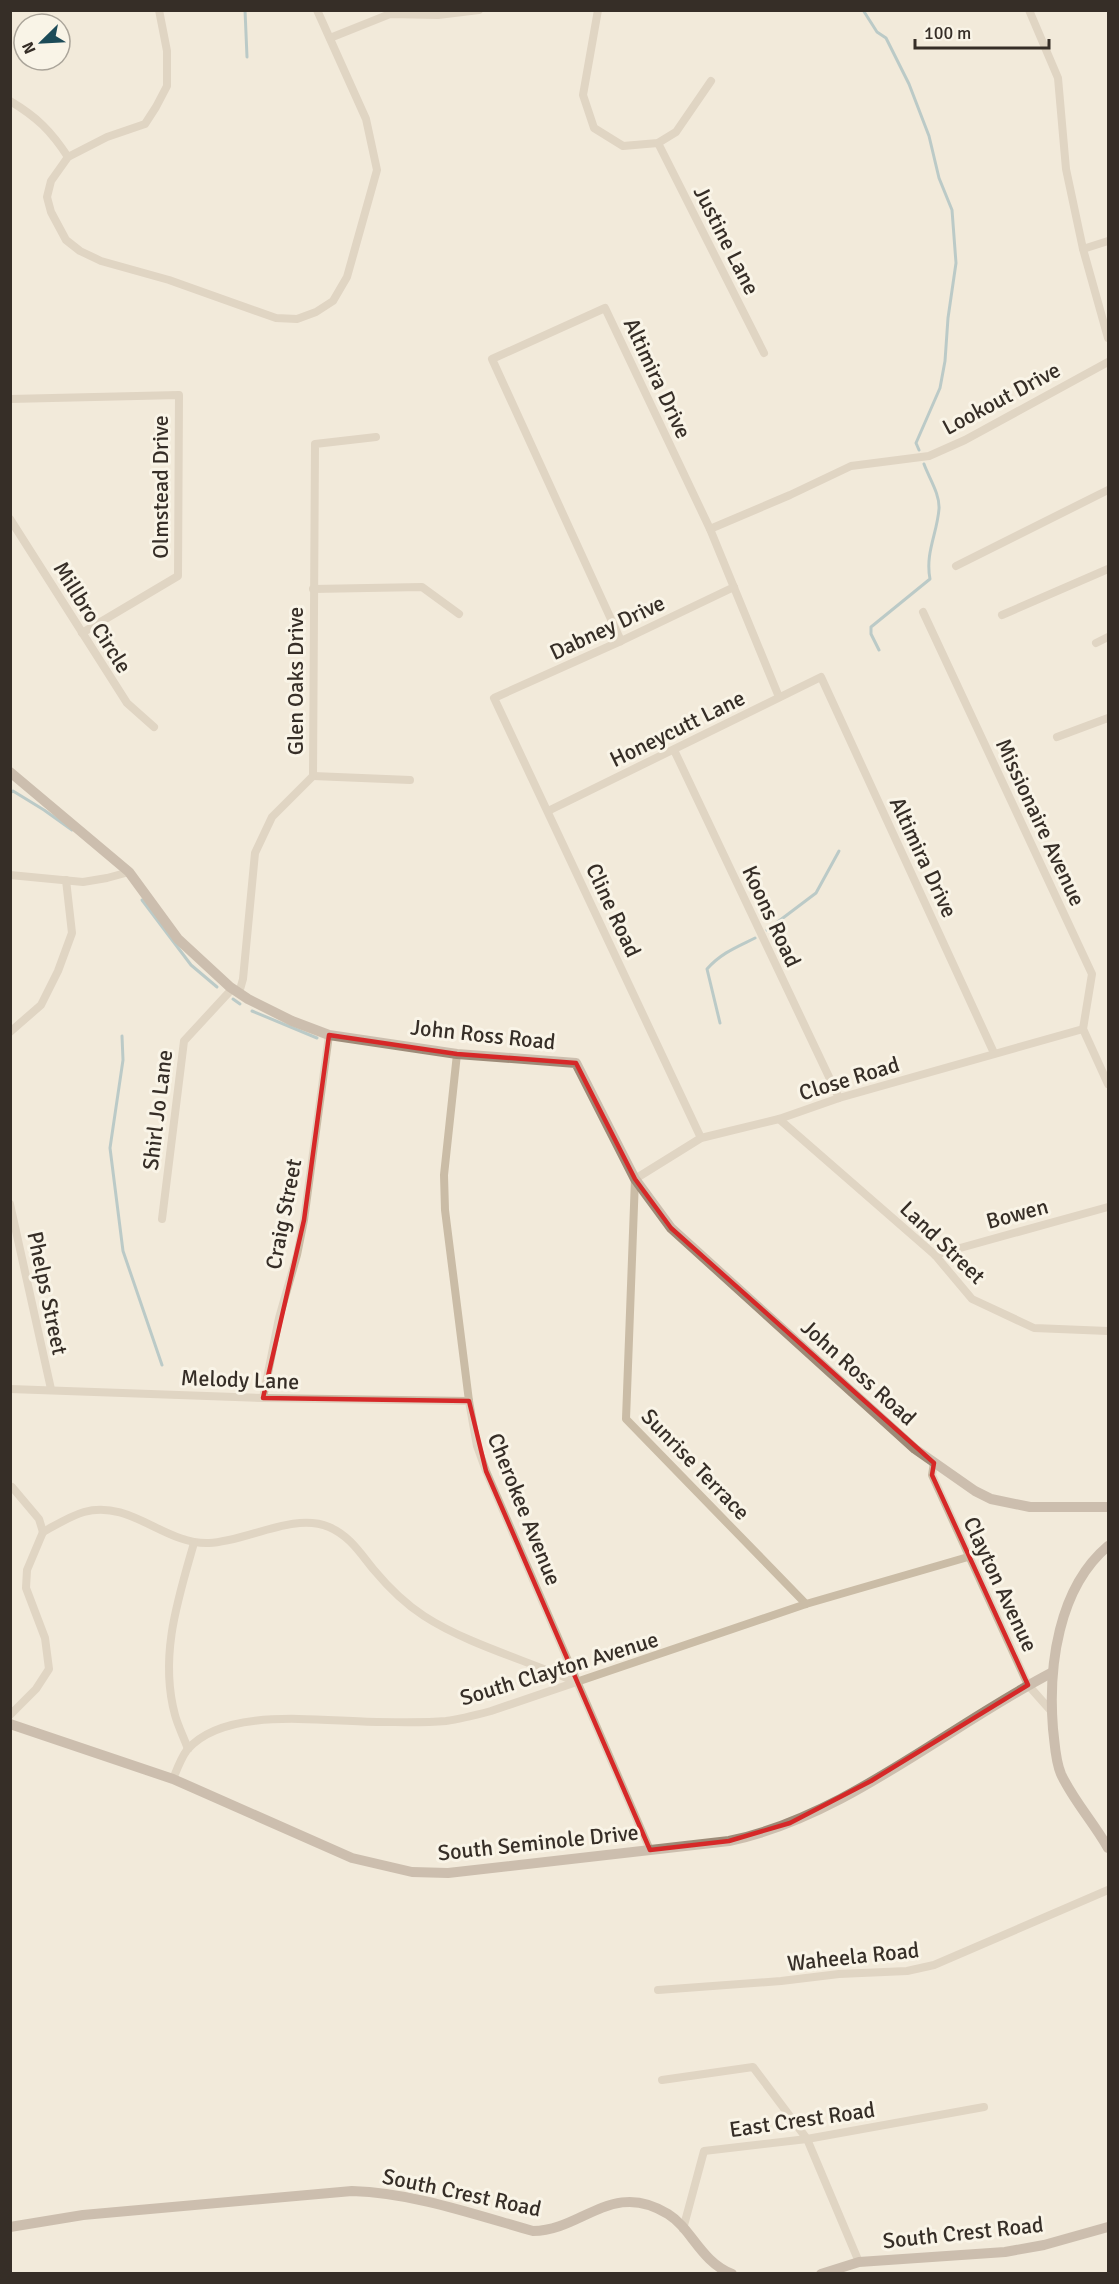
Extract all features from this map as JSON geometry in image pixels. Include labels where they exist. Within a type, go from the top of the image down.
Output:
[{"type":"street","points":[[159,10],[167,51],[167,86],[145,124],[107,137],[68,157],[51,181],[47,197],[57,226],[66,240],[101,261],[169,280],[276,318],[297,319],[316,312],[333,301],[347,277],[377,170],[366,119],[317,10]]},
{"type":"street","points":[[330,38],[390,14],[438,15],[479,10]]},
{"type":"street","points":[[1029,10],[1058,78],[1066,169],[1083,249],[1108,338]]},
{"type":"street","points":[[597,11],[583,95],[594,128],[623,146],[658,144],[676,132],[711,81]]},
{"type":"street","points":[[10,100],[26,110],[52,133],[68,157]]},
{"type":"street","name":"Justine Lane","points":[[658,144],[764,353]]},
{"type":"street","points":[[1083,249],[1108,241]]},
{"type":"street","name":"Altimira Drive","points":[[621,641],[492,359],[605,308],[710,529],[779,697]]},
{"type":"street","name":"Lookout Drive","points":[[710,529],[790,495],[850,466],[929,456],[965,440],[1108,362]]},
{"type":"street","name":"Olmstead Drive","points":[[10,399],[179,395],[178,576],[82,633]]},
{"type":"street","name":"Glen Oaks Drive","points":[[236,991],[243,979],[255,853],[272,817],[313,776],[315,444],[376,437]]},
{"type":"street","points":[[956,566],[1108,490]]},
{"type":"street","name":"Millbro Circle","points":[[10,519],[127,703],[154,727]]},
{"type":"street","points":[[1002,615],[1108,569]]},
{"type":"street","name":"Dabney Drive","points":[[494,698],[734,587]]},
{"type":"street","points":[[313,589],[422,588],[459,614]]},
{"type":"street","name":"Missionaire Avenue","points":[[922,612],[1092,974],[1083,1029]]},
{"type":"street","points":[[1096,643],[1108,638]]},
{"type":"street","name":"Altimira Drive","points":[[822,677],[994,1053]]},
{"type":"street","name":"Honeycutt Lane","points":[[548,811],[822,677]]},
{"type":"street","name":"Cline Road","points":[[494,698],[701,1138]]},
{"type":"street","points":[[1057,737],[1108,718]]},
{"type":"street","name":"Koons Road","points":[[674,750],[839,1098]]},
{"type":"street","name":"John Ross Road","points":[[10,771],[129,872],[178,939],[236,991],[292,1021],[329,1035],[457,1053],[576,1063],[634,1179],[671,1228],[934,1463],[975,1491],[1007,1504],[1030,1507],[1108,1507]]},
{"type":"street","points":[[313,776],[410,780]]},
{"type":"street","points":[[10,875],[91,880],[129,872]]},
{"type":"street","points":[[10,1032],[41,1005],[58,971],[72,933],[66,880]]},
{"type":"street","name":"Shirl Jo Lane","points":[[162,1219],[184,1041],[236,991]]},
{"type":"street","points":[[1083,1029],[1108,1084]]},
{"type":"street","name":"Close Road","points":[[634,1179],[701,1138],[779,1119],[839,1098],[1083,1029]]},
{"type":"street","name":"Craig Street","points":[[263,1398],[279,1318],[297,1255],[304,1220],[329,1035]]},
{"type":"street","name":"Cherokee Avenue","points":[[457,1053],[444,1175],[445,1210],[469,1401],[477,1446],[650,1850]]},
{"type":"street","name":"Land Street","points":[[779,1119],[935,1255],[972,1299],[1034,1328],[1108,1331]]},
{"type":"street","name":"Sunrise Terrace","points":[[634,1179],[626,1419],[806,1604]]},
{"type":"street","name":"Phelps Street","points":[[10,1204],[51,1389]]},
{"type":"street","name":"Bowen","points":[[935,1255],[1108,1207]]},
{"type":"street","name":"Melody Lane","points":[[10,1389],[263,1398],[469,1401]]},
{"type":"street","name":"Clayton Avenue","points":[[934,1463],[932,1475],[1028,1685],[1052,1713]]},
{"type":"street","points":[[10,1715],[36,1689],[49,1669],[45,1638],[26,1588],[27,1570],[43,1532],[39,1519],[12,1487]]},
{"type":"street","points":[[43,1532],[84,1512],[100,1510],[120,1511],[194,1543],[234,1540],[283,1526],[317,1523],[342,1534],[353,1543],[398,1597],[424,1616],[454,1632],[578,1683]]},
{"type":"street","points":[[173,1779],[188,1749],[175,1715],[170,1684],[169,1651],[174,1611],[194,1543]]},
{"type":"street","points":[[1108,1546],[1089,1566],[1071,1598],[1059,1639],[1053,1672],[1052,1713],[1060,1772],[1108,1848]]},
{"type":"street","name":"South Clayton Avenue","points":[[188,1749],[206,1736],[231,1725],[253,1720],[418,1722],[447,1721],[491,1712],[806,1604],[968,1557]]},
{"type":"street","name":"South Seminole Drive","points":[[10,1724],[173,1779],[352,1858],[412,1872],[448,1873],[729,1841],[759,1835],[823,1808],[1053,1672]]},
{"type":"street","name":"Waheela Road","points":[[658,1990],[781,1981],[839,1974],[907,1971],[934,1965],[1108,1890]]},
{"type":"street","points":[[662,2080],[753,2067],[807,2139],[859,2262]]},
{"type":"street","name":"East Crest Road","points":[[683,2229],[704,2151],[807,2139],[984,2107]]},
{"type":"street","name":"South Crest Road","points":[[10,2226],[83,2215],[352,2191],[379,2192],[414,2198],[533,2231],[559,2228],[594,2209],[611,2204],[642,2204],[669,2214],[700,2251],[732,2274]]},
{"type":"street","name":"South Crest Road","points":[[820,2274],[859,2262],[1005,2252],[1044,2245],[1108,2227]]},
{"type":"highlighted area","points":[[329,1035],[457,1054],[576,1063],[635,1179],[671,1228],[934,1463],[932,1475],[1028,1685],[871,1781],[790,1823],[729,1841],[650,1850],[486,1471],[469,1401],[263,1398],[304,1220]]},
{"type":"waterway","points":[[245,10],[247,57]]},
{"type":"waterway","points":[[863,10],[877,32],[886,38],[909,84],[929,136],[939,178],[952,210],[956,263],[948,318],[945,361],[940,388],[916,443],[919,450]]},
{"type":"waterway","points":[[879,650],[871,634],[871,627],[930,579],[930,552],[939,503],[924,464]]},
{"type":"waterway","points":[[10,793],[13,791],[72,830]]},
{"type":"waterway","points":[[767,930],[816,893],[839,851]]},
{"type":"waterway","points":[[142,900],[191,965],[217,987]]},
{"type":"waterway","points":[[720,1023],[707,969],[724,955],[755,938]]},
{"type":"waterway","points":[[233,999],[240,1004]]},
{"type":"waterway","points":[[252,1011],[317,1038]]},
{"type":"waterway","points":[[122,1036],[123,1060],[110,1148],[123,1251],[162,1365]]}]
